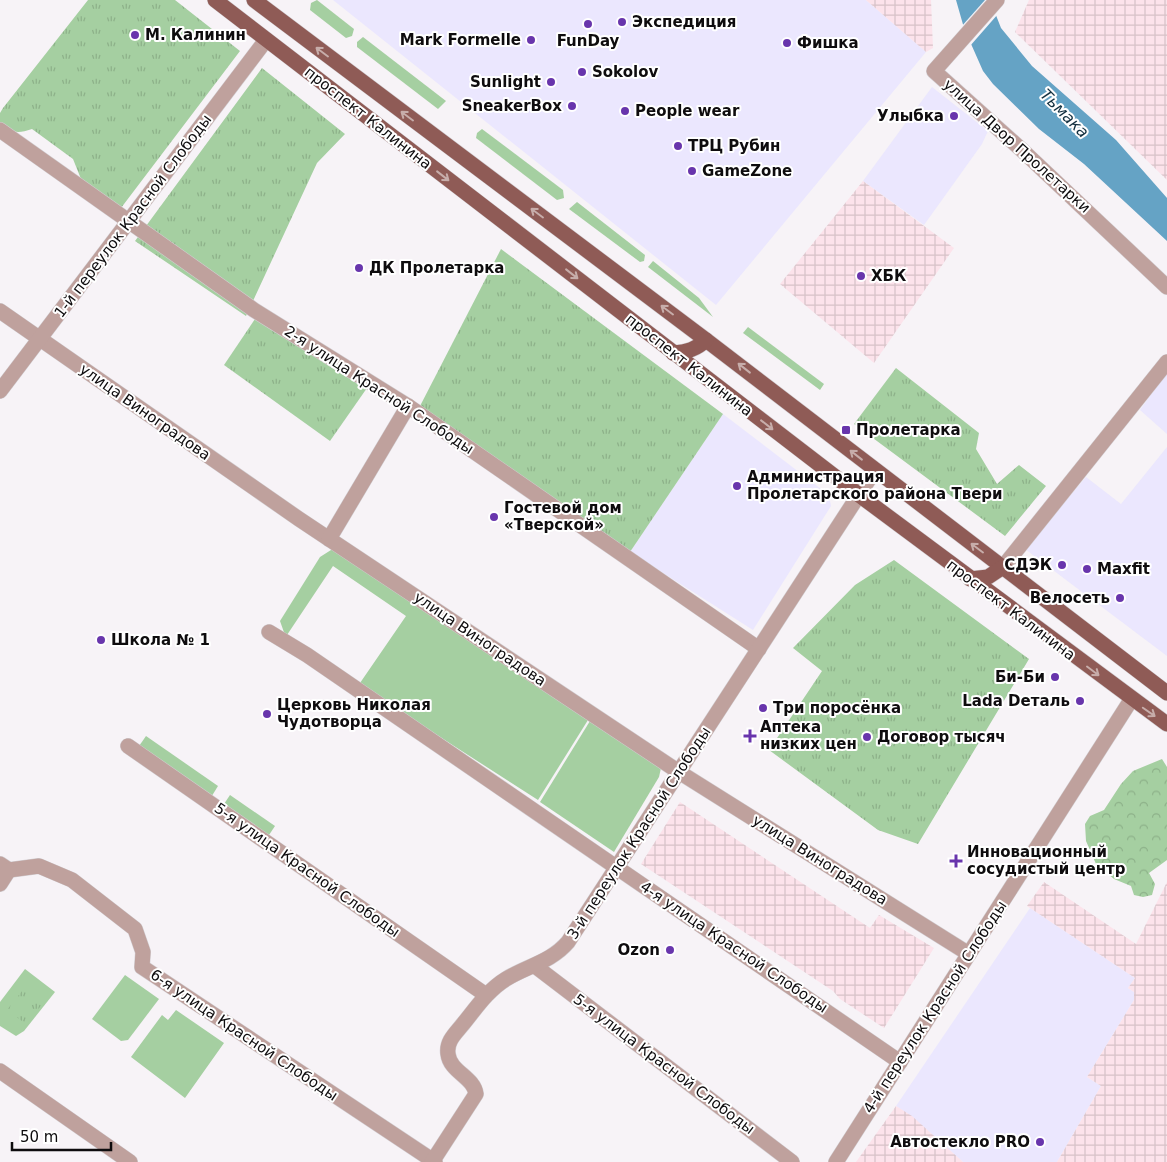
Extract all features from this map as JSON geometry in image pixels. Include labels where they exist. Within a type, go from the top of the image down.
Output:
[{"type":"main road","name":"проспект Калинина","points":[[215,0],[859,495],[1131,700],[1167,724]]},
{"type":"main road","name":"проспект Калинина","points":[[254,0],[706,340],[1164,691]]},
{"type":"main road","points":[[266,40],[275,31],[290,27]]},
{"type":"main road","points":[[673,352],[691,350],[700,346],[706,340]]},
{"type":"main road","points":[[970,579],[988,577],[1003,568]]},
{"type":"main road","points":[[1131,700],[1143,689],[1164,691]]},
{"type":"street","name":"улица Двор Пролетарки","points":[[997,0],[934,71],[1051,176],[1167,287]]},
{"type":"street","name":"1-й переулок Красной Слободы","points":[[0,391],[266,40]]},
{"type":"street","name":"2-я улица Красной Слободы","points":[[0,130],[254,310],[408,406],[759,649]]},
{"type":"street","name":"улица Виноградова","points":[[0,311],[329,539],[679,772],[969,954]]},
{"type":"street","points":[[1003,568],[1167,362]]},
{"type":"street","points":[[329,539],[408,406]]},
{"type":"street","name":"3-й переулок Красной Слободы","points":[[433,1162],[476,1096],[474,1086],[452,1064],[448,1048],[452,1037],[486,995],[506,979],[554,956],[568,942],[875,470]]},
{"type":"street","name":"4-я улица Красной Слободы","points":[[269,632],[307,655],[900,1062]]},
{"type":"street","name":"4-й переулок Красной Слободы","points":[[836,1162],[1131,700]]},
{"type":"street","name":"5-я улица Красной Слободы","points":[[128,746],[486,995]]},
{"type":"street","name":"6-я улица Красной Слободы","points":[[5,867],[39,866],[72,880],[135,929],[143,952],[142,967],[433,1162]]},
{"type":"street","points":[[0,884],[5,867]]},
{"type":"street","name":"5-я улица Красной Слободы","points":[[535,966],[792,1162]]},
{"type":"street","points":[[0,1071],[130,1162]]},
{"type":"shaded area","name":"ТРЦ Рубин","points":[[333,0],[866,0],[926,52],[716,305]]},
{"type":"shaded area","points":[[866,0],[931,0],[933,48],[926,52]]},
{"type":"shaded area","points":[[1029,0],[1167,0],[1167,180],[1015,32]]},
{"type":"shaded area","points":[[932,87],[988,131],[982,144],[924,225],[863,181]]},
{"type":"shaded area","points":[[863,181],[954,248],[874,363],[780,284]]},
{"type":"shaded area","points":[[1167,372],[1167,434],[1140,410]]},
{"type":"shaded area","points":[[723,414],[829,495],[831,506],[753,630],[630,552]]},
{"type":"shaded area","points":[[1167,447],[1167,656],[1025,549],[1086,477],[1121,504]]},
{"type":"shaded area","points":[[680,802],[870,928],[879,915],[934,948],[884,1028],[840,999],[833,991],[641,864]]},
{"type":"shaded area","points":[[1044,882],[1136,944],[1167,882],[1167,1162],[1057,1162],[1101,1086],[1087,1077],[1134,1000],[1134,992],[1128,988],[1135,978],[1027,906]]},
{"type":"shaded area","points":[[1030,908],[1135,978],[1128,988],[1134,992],[1134,1000],[1087,1077],[1101,1086],[1057,1162],[963,1162],[912,1117],[896,1106]]},
{"type":"shaded area","points":[[896,1106],[912,1116],[963,1162],[856,1162]]},
{"type":"green space","points":[[88,0],[175,0],[240,51],[121,208],[81,179],[73,159],[32,129],[15,132],[0,123],[0,113],[3,108]]},
{"type":"green space","points":[[317,0],[354,29],[352,36],[346,38],[310,10],[311,3]]},
{"type":"green space","points":[[363,37],[446,101],[438,109],[357,47],[357,42]]},
{"type":"green space","points":[[262,68],[345,134],[317,163],[246,316],[135,241]]},
{"type":"green space","points":[[482,129],[563,190],[564,198],[557,200],[476,138],[477,133]]},
{"type":"green space","points":[[577,202],[645,255],[644,261],[640,262],[569,209]]},
{"type":"green space","points":[[501,249],[723,414],[630,552],[419,408]]},
{"type":"green space","points":[[653,261],[699,298],[713,317],[648,267]]},
{"type":"green space","points":[[257,316],[367,388],[330,441],[224,365]]},
{"type":"green space","points":[[748,327],[824,384],[820,390],[743,333]]},
{"type":"green space","points":[[896,368],[979,433],[976,449],[997,484],[1019,465],[1046,486],[1005,536],[854,424]]},
{"type":"green space","points":[[331,550],[338,550],[588,720],[538,800],[286,638],[280,621],[320,557]],"holes":[[[333,566],[406,616],[360,683],[287,635]]]},
{"type":"green space","points":[[894,560],[1029,659],[918,844],[878,830],[769,750],[822,671],[793,648],[855,585]]},
{"type":"green space","points":[[590,721],[661,768],[659,777],[614,852],[540,802]]},
{"type":"green space","points":[[146,736],[218,786],[210,799],[137,749]]},
{"type":"green space","points":[[1162,759],[1167,767],[1167,860],[1149,873],[1155,884],[1152,895],[1143,897],[1134,895],[1131,886],[1114,879],[1096,864],[1086,841],[1085,824],[1090,816],[1104,810],[1121,784],[1133,771]]},
{"type":"green space","points":[[230,795],[275,826],[267,838],[222,807]]},
{"type":"green space","points":[[25,969],[55,992],[24,1031],[16,1036],[0,1026],[0,1002]]},
{"type":"green space","points":[[125,975],[159,999],[128,1040],[121,1041],[92,1019]]},
{"type":"green space","points":[[26,986],[45,1001],[26,1024],[7,1010]]},
{"type":"green space","points":[[176,1010],[224,1043],[185,1098],[131,1057],[162,1015],[168,1020]]},
{"type":"water","name":"Тьмака","points":[[956,0],[990,0],[1001,28],[1032,66],[1116,140],[1167,198],[1167,241],[1084,164],[1039,129],[993,84],[983,71],[964,28]]},
{"type":"pier","points":[[985,0],[993,0],[998,14],[970,46],[961,27]]},
{"type":"place","name":"Экспедиция","points":[[622,22]]},
{"type":"place","name":"FunDay","points":[[588,24]]},
{"type":"place","name":"М. Калинин","points":[[135,35]]},
{"type":"place","name":"Mark Formelle","points":[[531,40]]},
{"type":"place","name":"Фишка","points":[[787,43]]},
{"type":"place","name":"Sokolov","points":[[582,72]]},
{"type":"place","name":"Sunlight","points":[[551,82]]},
{"type":"place","name":"SneakerBox","points":[[572,106]]},
{"type":"place","name":"People wear","points":[[625,111]]},
{"type":"place","name":"Улыбка","points":[[954,116]]},
{"type":"place","name":"ТРЦ Рубин","points":[[678,146]]},
{"type":"place","name":"GameZone","points":[[692,171]]},
{"type":"place","name":"ДК Пролетарка","points":[[359,268]]},
{"type":"place","name":"ХБК","points":[[861,276]]},
{"type":"place","name":"Пролетарка","points":[[846,430]]},
{"type":"place","name":"Администрация Пролетарского района Твери","points":[[737,486]]},
{"type":"place","name":"Гостевой дом «Тверской»","points":[[494,517]]},
{"type":"place","name":"СДЭК","points":[[1062,565]]},
{"type":"place","name":"Maxfit","points":[[1087,569]]},
{"type":"place","name":"Велосеть","points":[[1120,598]]},
{"type":"place","name":"Школа № 1","points":[[101,640]]},
{"type":"place","name":"Би-Би","points":[[1055,677]]},
{"type":"place","name":"Lada Dеталь","points":[[1080,701]]},
{"type":"place","name":"Три поросёнка","points":[[763,708]]},
{"type":"place","name":"Церковь Николая Чудотворца","points":[[267,714]]},
{"type":"place","name":"Аптека низких цен","points":[[750,736]]},
{"type":"place","name":"Договор тысяч","points":[[867,737]]},
{"type":"place","name":"Инновационный сосудистый центр","points":[[956,861]]},
{"type":"place","name":"Ozon","points":[[670,950]]},
{"type":"place","name":"Автостекло PRO","points":[[1040,1142]]}]
